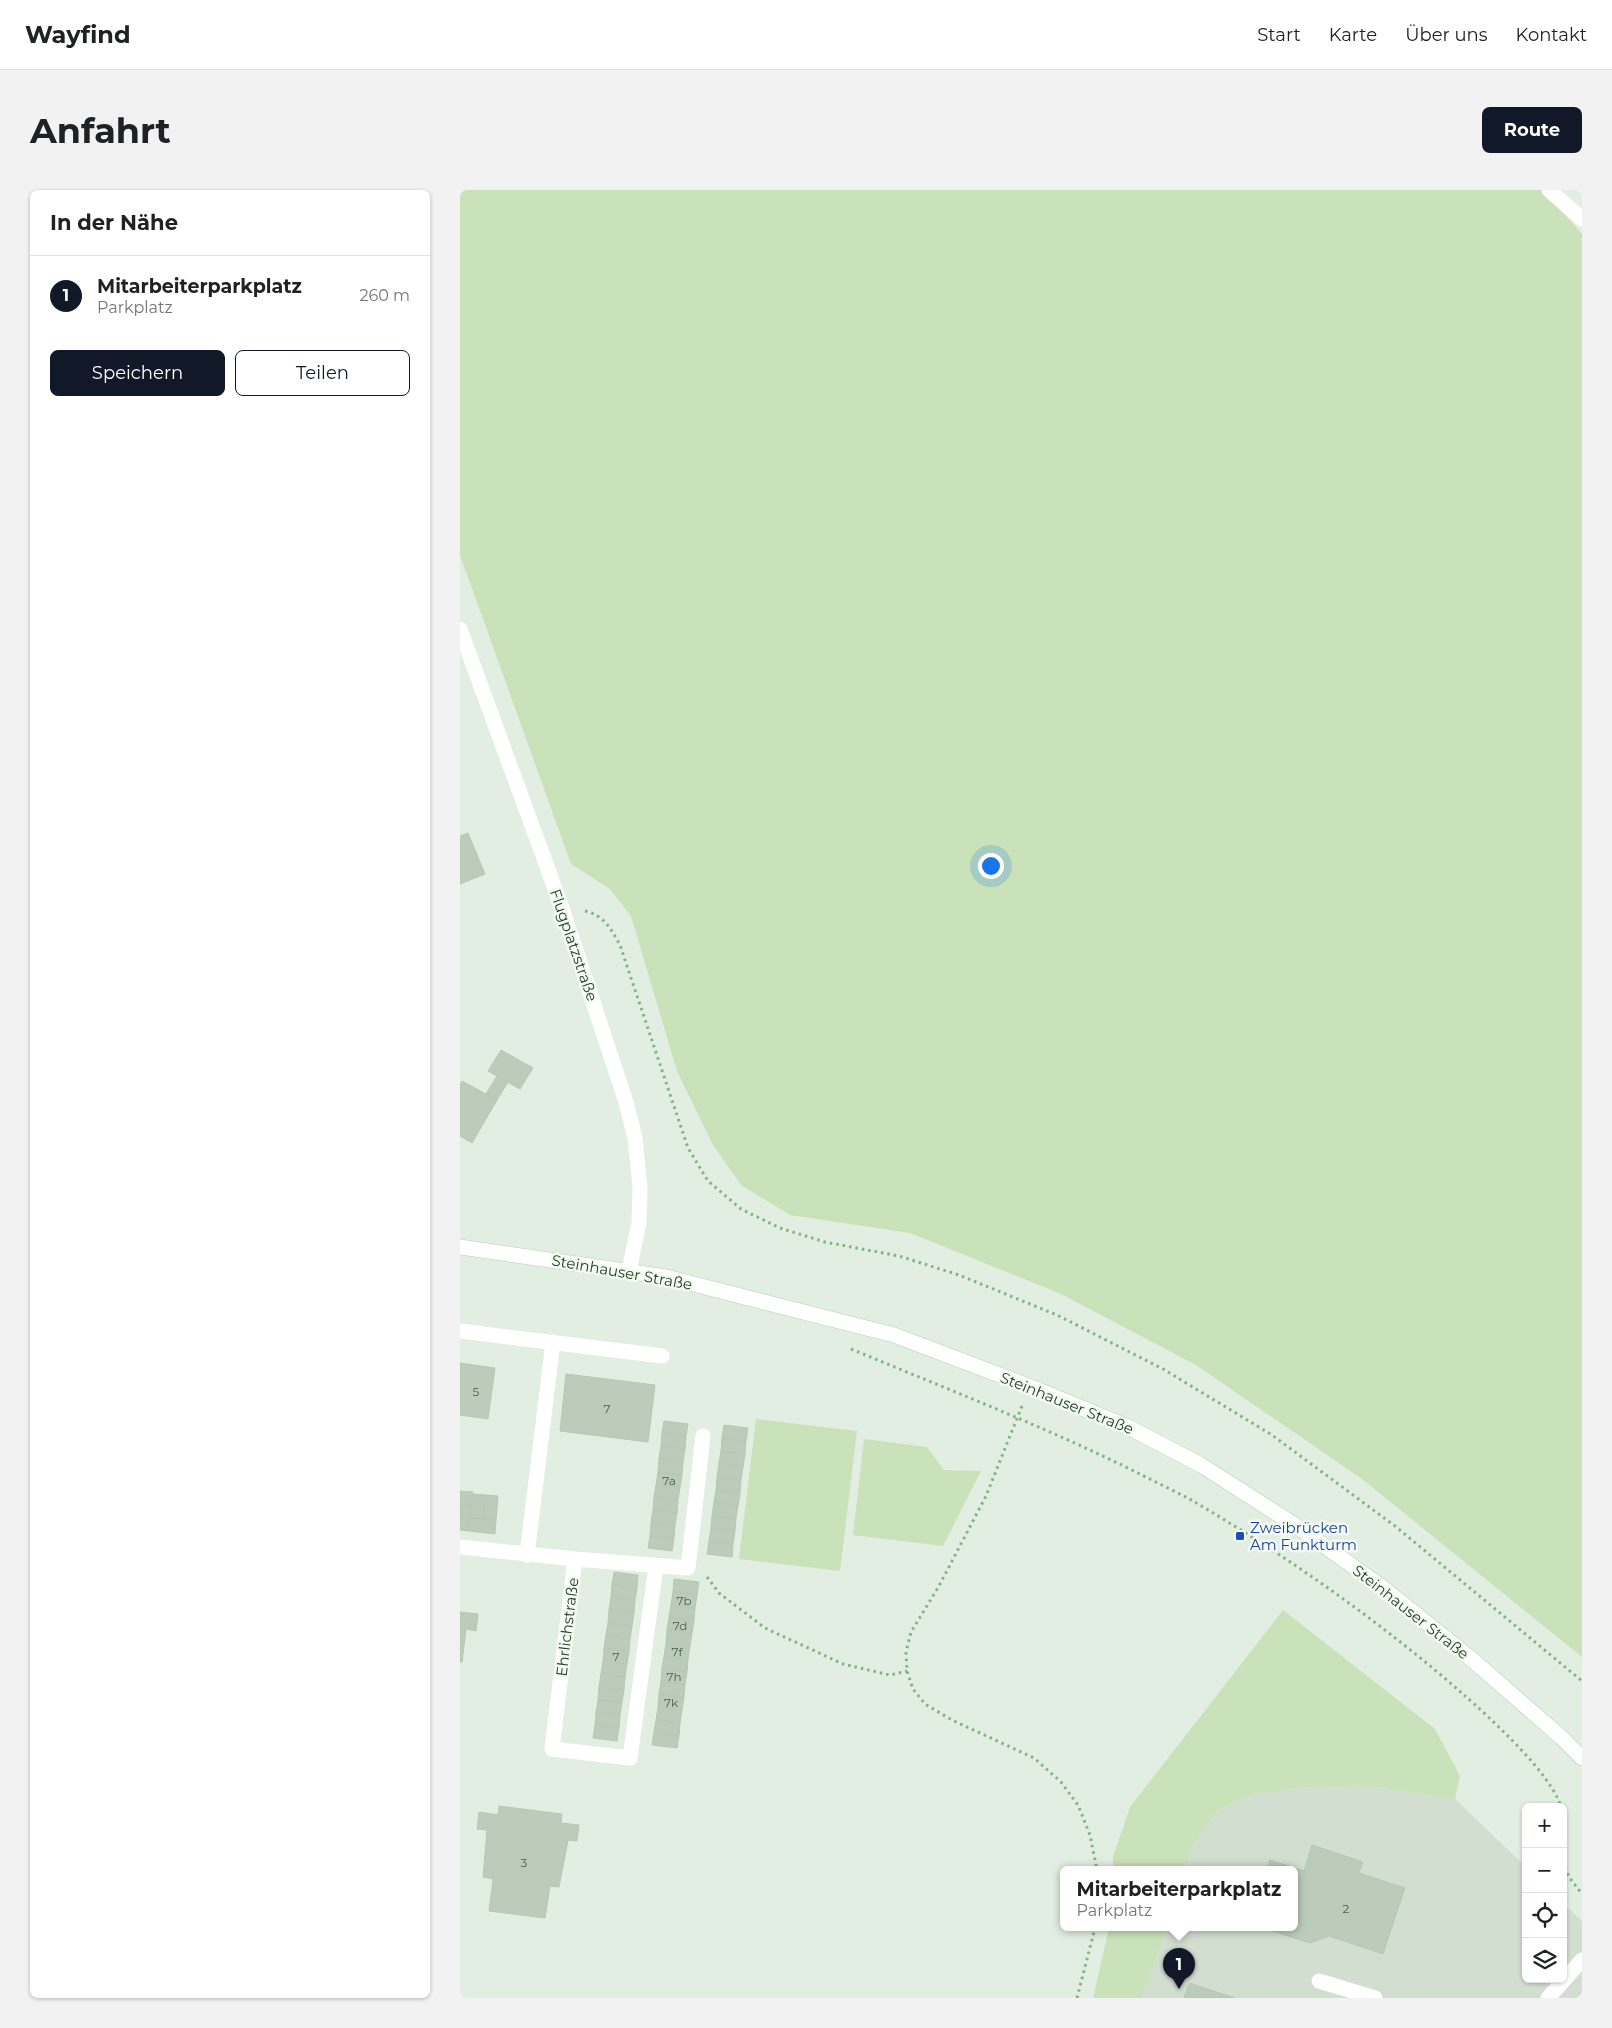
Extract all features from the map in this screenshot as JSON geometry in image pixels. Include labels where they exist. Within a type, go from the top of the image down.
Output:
[{"type":"main road","points":[[1549,190],[1582,219]]},
{"type":"main road","name":"Flugplatzstraße","points":[[460,629],[561,905],[626,1102],[635,1138],[640,1187],[639,1214],[629,1271]]},
{"type":"main road","name":"Steinhauser Straße","points":[[460,1247],[666,1277],[894,1335],[1031,1387],[1128,1427],[1201,1465],[1294,1525],[1382,1587],[1468,1656],[1562,1738],[1582,1758]]},
{"type":"main road","points":[[460,1331],[662,1356]]},
{"type":"main road","points":[[527,1554],[553,1342]]},
{"type":"main road","points":[[574,1559],[688,1568],[703,1436]]},
{"type":"main road","name":"Ehrlichstraße","points":[[460,1547],[574,1559],[552,1749],[630,1758],[656,1566]]},
{"type":"main road","points":[[1548,1998],[1582,1960]]},
{"type":"main road","points":[[1319,1981],[1375,1998]]},
{"type":"path","points":[[561,905],[595,913],[609,924],[620,945],[688,1148],[708,1181],[741,1209],[780,1228],[825,1242],[899,1256],[959,1275],[1057,1315],[1163,1369],[1272,1435],[1380,1515],[1582,1681]]},
{"type":"path","points":[[842,1346],[1087,1448],[1193,1501],[1273,1551],[1360,1611],[1429,1664],[1488,1716],[1544,1776],[1560,1803]]},
{"type":"path","points":[[1031,1387],[986,1496],[939,1586],[911,1632],[906,1652],[907,1671],[913,1689],[925,1704],[952,1720],[1034,1758],[1061,1782],[1078,1805],[1090,1835],[1095,1866]]},
{"type":"path","points":[[688,1568],[707,1576],[719,1593],[765,1628],[843,1664],[890,1675],[907,1671]]},
{"type":"path","points":[[1567,1874],[1582,1894]]},
{"type":"path","points":[[1078,1998],[1094,1931]]},
{"type":"shaded area","points":[[1370,1786],[1455,1799],[1522,1863],[1522,1983],[1567,1983],[1567,1907],[1582,1921],[1582,1998],[1142,1998],[1165,1931],[1298,1931],[1298,1866],[1186,1866],[1194,1843],[1218,1810],[1251,1795],[1300,1788]]},
{"type":"green space","points":[[460,190],[1543,190],[1582,234],[1582,1657],[1362,1479],[1196,1365],[1059,1293],[910,1233],[790,1215],[741,1185],[713,1145],[677,1071],[631,916],[610,889],[571,864],[460,555]]},
{"type":"green space","points":[[756,1419],[857,1431],[840,1571],[739,1559]]},
{"type":"green space","points":[[864,1439],[927,1447],[944,1470],[981,1471],[943,1546],[853,1535]]},
{"type":"green space","points":[[1283,1610],[1435,1729],[1460,1776],[1455,1799],[1370,1786],[1300,1788],[1251,1795],[1218,1810],[1194,1843],[1186,1866],[1113,1866],[1113,1857],[1130,1807]]},
{"type":"green space","points":[[1108,1931],[1165,1931],[1142,1998],[1093,1998]]},
{"type":"building","points":[[468,833],[485,874],[460,884],[460,836]]},
{"type":"building","points":[[501,1050],[533,1068],[520,1089],[488,1071]]},
{"type":"building","points":[[497,1076],[508,1082],[497,1100],[486,1094]]},
{"type":"building","points":[[462,1081],[497,1100],[472,1143],[460,1136],[460,1085]]},
{"type":"building","points":[[460,1363],[495,1368],[488,1419],[460,1415]]},
{"type":"building","points":[[566,1374],[655,1385],[648,1442],[560,1431]]},
{"type":"building","points":[[664,1421],[688,1424],[686,1436],[662,1433]]},
{"type":"building","points":[[724,1425],[748,1428],[746,1441],[722,1438]]},
{"type":"building","points":[[662,1433],[686,1436],[685,1449],[661,1446]]},
{"type":"building","points":[[722,1438],[746,1441],[745,1454],[721,1451]]},
{"type":"building","points":[[661,1446],[685,1449],[683,1462],[659,1459]]},
{"type":"building","points":[[721,1451],[745,1454],[743,1467],[719,1463]]},
{"type":"building","points":[[659,1459],[683,1462],[682,1475],[658,1472]]},
{"type":"building","points":[[719,1463],[743,1467],[741,1480],[717,1477]]},
{"type":"building","points":[[658,1472],[682,1475],[680,1487],[656,1485]]},
{"type":"building","points":[[717,1477],[741,1480],[740,1493],[716,1490]]},
{"type":"building","points":[[656,1485],[680,1487],[678,1500],[654,1497]]},
{"type":"building","points":[[716,1490],[740,1493],[738,1506],[714,1502]]},
{"type":"building","points":[[460,1491],[473,1492],[471,1505],[460,1504]]},
{"type":"building","points":[[473,1494],[486,1495],[483,1519],[470,1518]]},
{"type":"building","points":[[486,1495],[498,1496],[496,1520],[483,1519]]},
{"type":"building","points":[[654,1497],[678,1500],[677,1513],[653,1510]]},
{"type":"building","points":[[714,1502],[738,1506],[736,1518],[712,1516]]},
{"type":"building","points":[[460,1504],[471,1505],[470,1518],[460,1517]]},
{"type":"building","points":[[653,1510],[677,1513],[675,1526],[651,1523]]},
{"type":"building","points":[[712,1516],[736,1518],[735,1531],[711,1528]]},
{"type":"building","points":[[460,1517],[470,1518],[469,1531],[460,1530]]},
{"type":"building","points":[[470,1518],[496,1520],[495,1534],[469,1531]]},
{"type":"building","points":[[651,1523],[675,1526],[674,1538],[650,1536]]},
{"type":"building","points":[[711,1528],[735,1531],[733,1544],[709,1541]]},
{"type":"building","points":[[650,1536],[674,1538],[672,1551],[648,1548]]},
{"type":"building","points":[[709,1541],[733,1544],[732,1557],[707,1554]]},
{"type":"building","points":[[614,1572],[638,1575],[637,1588],[612,1584]]},
{"type":"building","points":[[674,1579],[699,1582],[697,1595],[673,1592]]},
{"type":"building","points":[[612,1584],[637,1588],[635,1600],[611,1597]]},
{"type":"building","points":[[673,1592],[697,1595],[695,1608],[671,1605]]},
{"type":"building","points":[[611,1597],[635,1600],[634,1613],[609,1610]]},
{"type":"building","points":[[671,1605],[695,1608],[694,1621],[669,1617]]},
{"type":"building","points":[[609,1610],[634,1613],[632,1626],[608,1623]]},
{"type":"building","points":[[460,1612],[478,1614],[476,1631],[466,1629],[462,1662],[460,1662]]},
{"type":"building","points":[[669,1617],[694,1621],[692,1633],[667,1630]]},
{"type":"building","points":[[608,1623],[632,1626],[630,1639],[606,1635]]},
{"type":"building","points":[[667,1630],[692,1633],[690,1646],[666,1643]]},
{"type":"building","points":[[606,1635],[630,1639],[629,1651],[604,1648]]},
{"type":"building","points":[[666,1643],[690,1646],[688,1659],[664,1656]]},
{"type":"building","points":[[604,1648],[629,1651],[627,1664],[603,1661]]},
{"type":"building","points":[[664,1656],[688,1659],[687,1672],[662,1668]]},
{"type":"building","points":[[603,1661],[627,1664],[625,1677],[601,1674]]},
{"type":"building","points":[[662,1668],[687,1672],[685,1684],[661,1681]]},
{"type":"building","points":[[601,1674],[625,1677],[624,1690],[599,1687]]},
{"type":"building","points":[[661,1681],[685,1684],[684,1697],[659,1694]]},
{"type":"building","points":[[599,1687],[624,1690],[622,1702],[598,1700]]},
{"type":"building","points":[[659,1694],[684,1697],[682,1710],[658,1707]]},
{"type":"building","points":[[598,1700],[622,1702],[620,1715],[596,1712]]},
{"type":"building","points":[[658,1707],[682,1710],[680,1723],[656,1720]]},
{"type":"building","points":[[596,1712],[620,1715],[619,1728],[595,1725]]},
{"type":"building","points":[[656,1720],[680,1723],[679,1736],[654,1732]]},
{"type":"building","points":[[595,1725],[619,1728],[617,1741],[593,1738]]},
{"type":"building","points":[[654,1732],[679,1736],[677,1748],[652,1745]]},
{"type":"building","points":[[499,1806],[562,1814],[561,1823],[579,1825],[577,1841],[568,1840],[559,1887],[550,1886],[545,1918],[489,1911],[493,1879],[483,1877],[487,1830],[477,1829],[479,1812],[498,1815]]},
{"type":"building","points":[[1312,1845],[1363,1862],[1359,1873],[1405,1888],[1383,1954],[1329,1936],[1310,1943],[1272,1931],[1298,1931],[1298,1869],[1304,1871]]},
{"type":"building","points":[[1270,1860],[1289,1866],[1268,1866]]},
{"type":"building","points":[[1189,1983],[1235,1998],[1184,1998]]},
{"type":"place","name":"Zweibrücken Am Funkturm","points":[[1240,1536]]},
{"type":"place","name":"Mitarbeiterparkplatz","points":[[1179,1989]]}]
